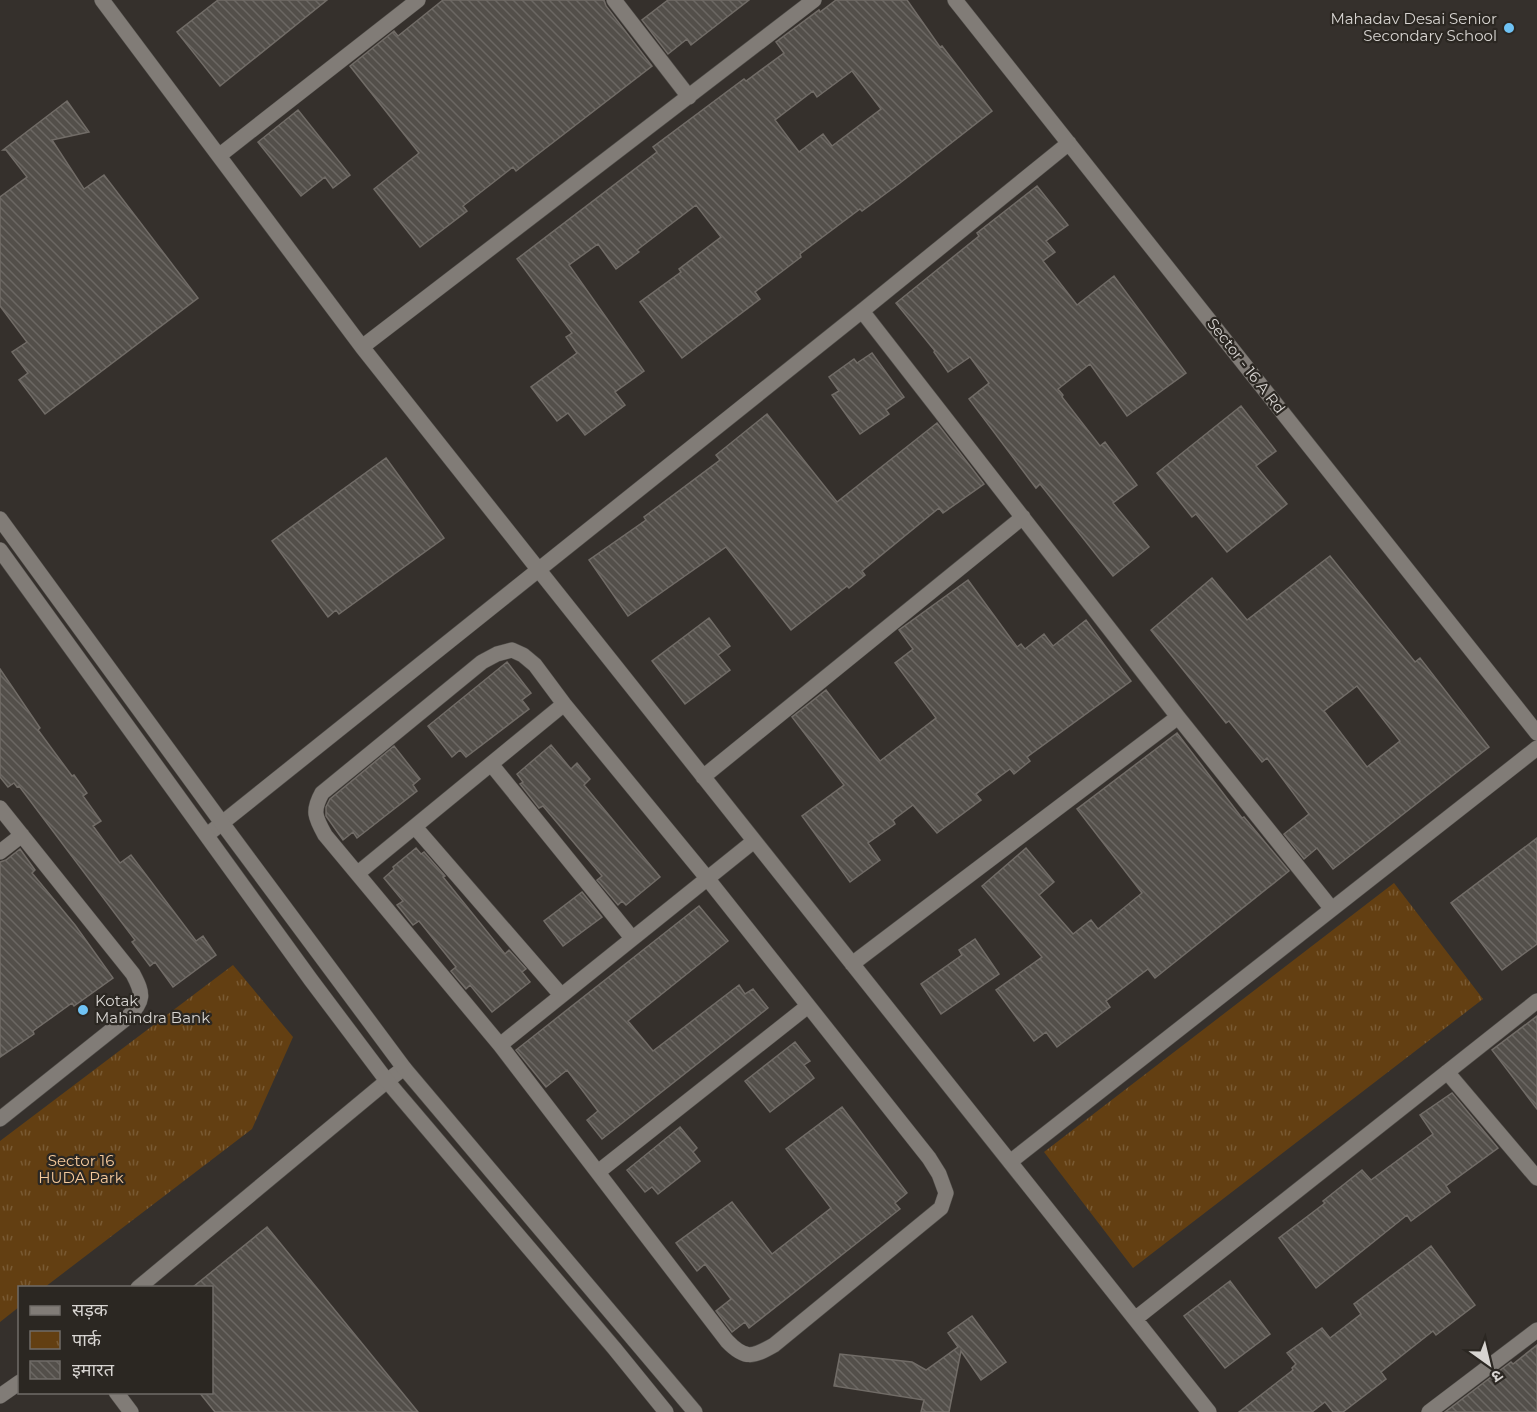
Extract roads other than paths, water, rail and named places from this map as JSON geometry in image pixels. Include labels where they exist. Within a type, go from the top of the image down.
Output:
[{"type":"street","points":[[102,0],[220,154],[362,347],[1209,1412]]},
{"type":"street","points":[[220,154],[418,0]]},
{"type":"street","points":[[614,0],[689,97]]},
{"type":"street","points":[[362,347],[814,0]]},
{"type":"street","name":"Sector - 16 A Rd","points":[[955,0],[1537,733]]},
{"type":"street","points":[[207,835],[1069,143]]},
{"type":"street","points":[[862,311],[1178,717],[1331,908]]},
{"type":"street","points":[[703,777],[1023,517]]},
{"type":"street","points":[[0,519],[404,1068],[695,1412]]},
{"type":"street","points":[[0,550],[311,980],[387,1081],[592,1321],[666,1412]]},
{"type":"street","points":[[512,650],[523,655],[535,666],[707,878],[929,1158],[939,1174],[946,1193],[941,1208],[774,1345],[761,1353],[748,1356],[737,1352],[500,1045],[358,873],[326,835],[317,820],[315,806],[322,793],[482,662],[497,654],[512,650]]},
{"type":"street","points":[[358,873],[564,704]]},
{"type":"street","points":[[852,964],[1178,717]]},
{"type":"street","points":[[1010,1162],[1537,748]]},
{"type":"street","points":[[491,764],[632,938]]},
{"type":"street","points":[[0,808],[133,974],[141,989],[139,1005],[128,1017],[0,1119]]},
{"type":"street","points":[[415,827],[561,995]]},
{"type":"street","points":[[0,852],[22,835]]},
{"type":"street","points":[[500,1045],[754,841]]},
{"type":"street","points":[[1135,1319],[1537,1001]]},
{"type":"street","points":[[598,1172],[808,1006]]},
{"type":"street","points":[[139,1286],[404,1068]]},
{"type":"street","points":[[1447,1072],[1537,1178]]},
{"type":"street","points":[[1429,1412],[1537,1330]]},
{"type":"street","points":[[0,1396],[18,1383]]},
{"type":"street","points":[[118,1394],[131,1412]]},
{"type":"place","name":"Mahadav Desai Senior Secondary School","points":[[1509,28]]},
{"type":"place","name":"Kotak Mahindra Bank","points":[[83,1010]]},
{"type":"park label","name":"Sector 16 HUDA Park","points":[[81,1170]]}]
